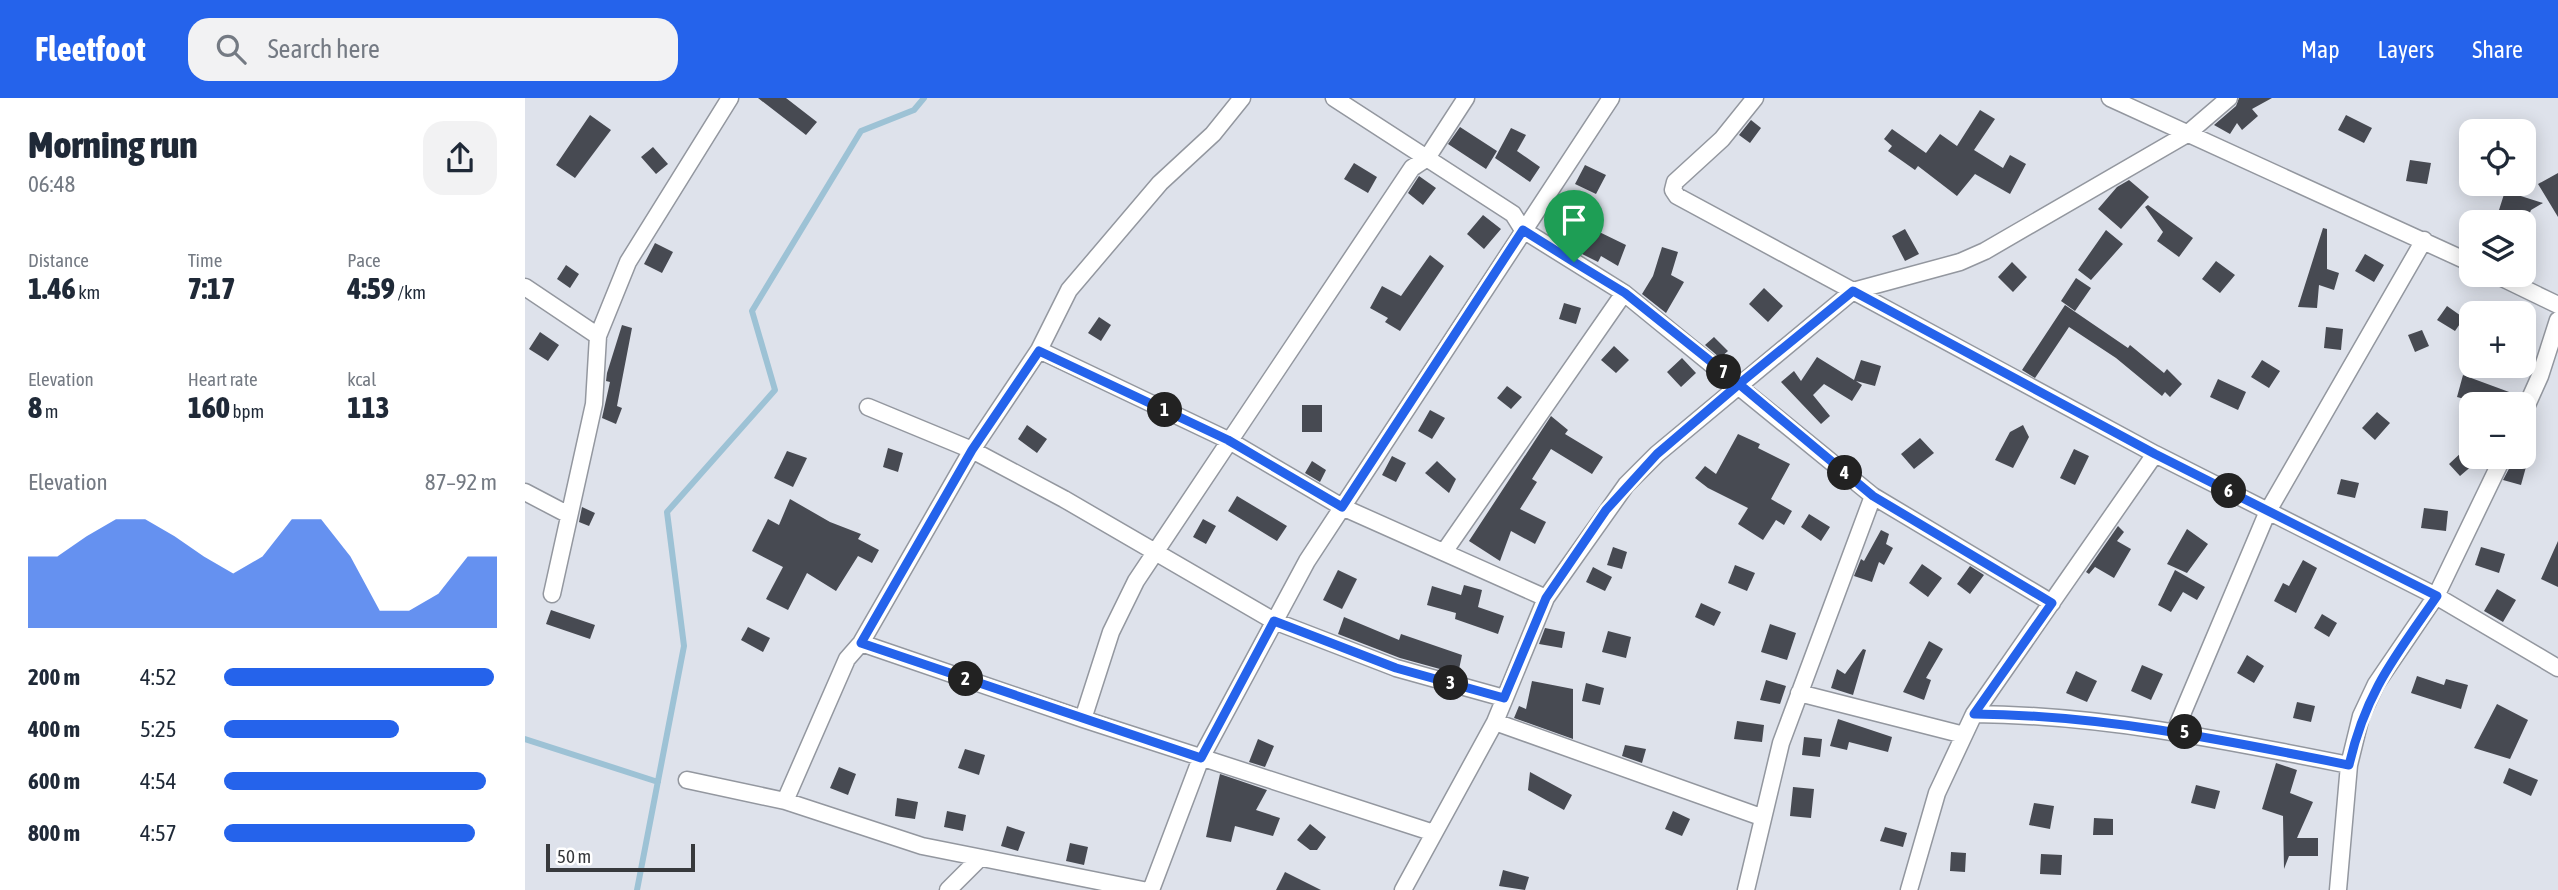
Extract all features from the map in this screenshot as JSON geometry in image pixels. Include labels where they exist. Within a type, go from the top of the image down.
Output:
[{"type":"street","points":[[552,594],[567,514],[594,404],[598,336],[628,262],[729,98]]},
{"type":"street","points":[[785,801],[847,659],[861,643],[972,450],[1039,351],[1069,290],[1160,183],[1213,134],[1242,98]]},
{"type":"street","points":[[1334,98],[1513,214],[1523,230],[1625,293],[1873,496],[2052,603]]},
{"type":"street","points":[[1083,719],[1122,604],[1228,440],[1412,168],[1427,158],[1466,98]]},
{"type":"street","points":[[1151,890],[1201,758],[1274,621],[1342,507],[1611,98]]},
{"type":"street","points":[[1755,98],[1722,139],[1675,182],[1673,190],[1677,196],[2155,454],[2437,596],[2558,668]]},
{"type":"street","points":[[2110,98],[2459,257]]},
{"type":"street","points":[[1403,890],[1495,722],[1546,598],[1626,485],[1739,384],[1853,291],[1960,262],[1985,251],[2187,134],[2228,98]]},
{"type":"street","points":[[2175,731],[2268,511],[2424,240]]},
{"type":"street","points":[[525,287],[598,336]]},
{"type":"street","points":[[2521,287],[2558,305]]},
{"type":"street","points":[[1444,552],[1625,293]]},
{"type":"street","points":[[2533,392],[2558,320]]},
{"type":"street","points":[[1039,351],[1228,440],[1342,507],[1546,598]]},
{"type":"street","points":[[868,407],[972,450],[1158,552],[1274,621],[1396,668],[1504,698]]},
{"type":"street","points":[[1909,890],[1930,814],[1974,714],[2155,454]]},
{"type":"street","points":[[2338,890],[2349,765],[2361,716],[2376,684],[2437,596],[2497,469]]},
{"type":"street","points":[[525,492],[567,514]]},
{"type":"street","points":[[1746,890],[1761,817],[1799,692],[1873,496]]},
{"type":"street","points":[[861,643],[1083,719],[1434,833]]},
{"type":"street","points":[[1799,692],[1964,735]]},
{"type":"street","points":[[1974,714],[2022,715],[2175,731],[2349,765]]},
{"type":"street","points":[[1495,722],[1761,817]]},
{"type":"street","points":[[687,780],[785,801],[922,846],[1143,890]]},
{"type":"street","points":[[949,890],[980,858]]},
{"type":"building","points":[[758,98],[786,98],[817,122],[806,135]]},
{"type":"building","points":[[2239,98],[2272,98],[2252,109],[2258,116],[2242,130],[2237,123],[2230,134],[2214,125],[2236,106]]},
{"type":"building","points":[[1980,110],[1995,119],[1974,150],[2003,168],[2010,155],[2026,164],[2010,194],[1975,174],[1957,196],[1918,166],[1915,170],[1888,151],[1892,146],[1884,139],[1892,129],[1926,153],[1940,134],[1957,146]]},
{"type":"building","points":[[590,115],[611,130],[575,178],[556,165]]},
{"type":"building","points":[[2346,115],[2372,128],[2364,143],[2338,130]]},
{"type":"building","points":[[1751,120],[1761,128],[1750,143],[1739,135]]},
{"type":"building","points":[[1460,127],[1497,151],[1486,169],[1448,144]]},
{"type":"building","points":[[1511,128],[1526,135],[1517,151],[1540,167],[1530,182],[1495,158]]},
{"type":"building","points":[[653,147],[668,164],[656,174],[641,157]]},
{"type":"building","points":[[2410,160],[2431,163],[2427,184],[2406,181]]},
{"type":"building","points":[[1354,163],[1377,177],[1368,193],[1344,179]]},
{"type":"building","points":[[1585,165],[1606,175],[1596,194],[1575,184]]},
{"type":"building","points":[[2558,173],[2558,217],[2538,184]]},
{"type":"building","points":[[1419,176],[1436,188],[1423,205],[1408,193]]},
{"type":"building","points":[[2129,180],[2149,197],[2121,229],[2098,209],[2117,187]]},
{"type":"building","points":[[2503,196],[2521,196],[2543,203],[2531,210],[2499,210]]},
{"type":"building","points":[[2148,205],[2193,238],[2179,257],[2157,241],[2163,232],[2145,207]]},
{"type":"building","points":[[1483,215],[1501,229],[1484,249],[1467,234]]},
{"type":"building","points":[[1562,223],[1585,236],[1589,227],[1626,245],[1618,266],[1601,256],[1598,262],[1580,253],[1582,245],[1577,251],[1553,237]]},
{"type":"building","points":[[2323,228],[2327,229],[2327,269],[2339,273],[2334,290],[2319,285],[2317,308],[2298,307]]},
{"type":"building","points":[[1905,229],[1919,254],[1905,261],[1892,236]]},
{"type":"building","points":[[2106,230],[2123,244],[2091,280],[2078,270]]},
{"type":"building","points":[[655,243],[673,252],[662,273],[644,264]]},
{"type":"building","points":[[1662,247],[1678,252],[1671,275],[1684,282],[1666,313],[1642,294],[1653,276]]},
{"type":"building","points":[[2365,254],[2384,265],[2374,282],[2355,271]]},
{"type":"building","points":[[1430,255],[1444,266],[1400,331],[1385,322],[1388,318],[1370,308],[1382,286],[1401,296]]},
{"type":"building","points":[[2216,261],[2235,275],[2220,293],[2202,279]]},
{"type":"building","points":[[2012,262],[2027,277],[2013,292],[1998,277]]},
{"type":"building","points":[[566,265],[579,274],[570,288],[557,279]]},
{"type":"building","points":[[2076,278],[2091,288],[2075,311],[2061,301]]},
{"type":"building","points":[[1764,288],[1783,306],[1768,322],[1749,304]]},
{"type":"building","points":[[1564,303],[1581,308],[1576,324],[1559,319]]},
{"type":"building","points":[[2065,305],[2128,348],[2130,345],[2164,373],[2167,369],[2182,384],[2170,397],[2165,392],[2162,396],[2116,358],[2069,327],[2035,378],[2022,370]]},
{"type":"building","points":[[2447,306],[2459,314],[2459,325],[2455,331],[2437,320]]},
{"type":"building","points":[[1099,317],[1111,325],[1101,341],[1088,333]]},
{"type":"building","points":[[622,325],[632,328],[617,406],[622,408],[616,424],[602,418],[610,382],[606,381],[607,373]]},
{"type":"building","points":[[2326,327],[2343,329],[2341,350],[2324,348]]},
{"type":"building","points":[[2422,330],[2429,346],[2415,352],[2408,335]]},
{"type":"building","points":[[540,332],[559,345],[548,361],[529,349]]},
{"type":"building","points":[[1714,337],[1728,351],[1720,358],[1705,345]]},
{"type":"building","points":[[1614,346],[1629,360],[1616,373],[1601,360]]},
{"type":"building","points":[[1817,357],[1854,380],[1861,360],[1881,366],[1875,386],[1856,381],[1862,385],[1852,401],[1824,384],[1813,395],[1830,416],[1821,424],[1781,382],[1794,371],[1801,381]]},
{"type":"building","points":[[1682,358],[1696,373],[1681,387],[1667,372]]},
{"type":"building","points":[[2262,360],[2280,371],[2269,388],[2251,377]]},
{"type":"building","points":[[2462,378],[2471,378],[2509,392],[2459,392],[2457,397]]},
{"type":"building","points":[[2218,379],[2246,392],[2238,410],[2210,397]]},
{"type":"building","points":[[1507,386],[1522,397],[1511,409],[1497,398]]},
{"type":"building","points":[[1302,405],[1322,405],[1322,432],[1302,432]]},
{"type":"building","points":[[1430,410],[1445,418],[1432,439],[1418,431]]},
{"type":"building","points":[[2377,412],[2390,423],[2375,440],[2362,428]]},
{"type":"building","points":[[1551,416],[1568,430],[1565,434],[1603,457],[1592,474],[1551,449],[1532,479],[1537,482],[1520,509],[1546,522],[1535,544],[1511,531],[1500,561],[1469,541]]},
{"type":"building","points":[[1027,425],[1047,439],[1037,453],[1018,439]]},
{"type":"building","points":[[2023,425],[2029,437],[2013,468],[1995,460],[2010,432]]},
{"type":"building","points":[[1738,434],[1760,444],[1758,448],[1790,464],[1771,499],[1792,511],[1784,525],[1776,520],[1763,540],[1738,524],[1748,508],[1708,488],[1695,478],[1705,466],[1716,474]]},
{"type":"building","points":[[1920,438],[1934,453],[1914,469],[1901,454]]},
{"type":"building","points":[[888,448],[903,453],[898,472],[883,467]]},
{"type":"building","points":[[2074,449],[2089,456],[2075,485],[2060,478]]},
{"type":"building","points":[[787,451],[807,458],[793,487],[774,478]]},
{"type":"building","points":[[2459,455],[2459,469],[2468,469],[2460,476],[2449,464]]},
{"type":"building","points":[[1392,456],[1406,463],[1396,482],[1382,475]]},
{"type":"building","points":[[1312,461],[1326,470],[1320,482],[1305,473]]},
{"type":"building","points":[[1437,461],[1456,479],[1449,493],[1425,473]]},
{"type":"building","points":[[2509,469],[2525,469],[2521,485],[2503,480]]},
{"type":"building","points":[[2341,479],[2359,483],[2355,498],[2337,494]]},
{"type":"building","points":[[1237,496],[1287,526],[1277,541],[1228,511]]},
{"type":"building","points":[[790,499],[830,522],[861,534],[858,539],[879,550],[872,563],[858,556],[836,591],[807,573],[788,610],[766,599],[783,567],[752,551],[768,519],[779,525]]},
{"type":"building","points":[[582,507],[595,513],[589,526],[579,522]]},
{"type":"building","points":[[2424,508],[2448,511],[2446,531],[2421,528]]},
{"type":"building","points":[[1809,514],[1830,527],[1821,541],[1801,527]]},
{"type":"building","points":[[1203,519],[1216,526],[1206,544],[1193,537]]},
{"type":"building","points":[[2118,526],[2124,532],[2117,541],[2131,549],[2114,578],[2095,567],[2089,574],[2086,572]]},
{"type":"building","points":[[2187,529],[2208,544],[2187,573],[2167,564]]},
{"type":"building","points":[[1881,530],[1889,534],[1886,544],[1893,548],[1884,565],[1879,562],[1872,582],[1854,576],[1861,559],[1864,561]]},
{"type":"building","points":[[2558,541],[2558,587],[2541,579]]},
{"type":"building","points":[[1613,547],[1627,552],[1622,569],[1607,565]]},
{"type":"building","points":[[2481,547],[2505,554],[2499,573],[2475,565]]},
{"type":"building","points":[[2303,560],[2317,568],[2296,613],[2274,601],[2283,583],[2289,586]]},
{"type":"building","points":[[1922,564],[1942,578],[1928,597],[1909,583]]},
{"type":"building","points":[[1735,565],[1755,573],[1747,591],[1728,583]]},
{"type":"building","points":[[1970,566],[1984,575],[1970,594],[1957,584]]},
{"type":"building","points":[[1593,567],[1612,577],[1605,591],[1586,582]]},
{"type":"building","points":[[1338,570],[1357,579],[1342,609],[1323,600]]},
{"type":"building","points":[[2175,570],[2205,587],[2197,600],[2183,592],[2171,612],[2158,605]]},
{"type":"building","points":[[1464,585],[1482,590],[1478,607],[1504,616],[1498,634],[1455,619],[1456,613],[1427,605],[1432,586],[1461,595]]},
{"type":"building","points":[[2497,589],[2516,600],[2503,622],[2484,611]]},
{"type":"building","points":[[1701,603],[1721,612],[1714,626],[1695,617]]},
{"type":"building","points":[[551,610],[595,625],[590,639],[546,624]]},
{"type":"building","points":[[2322,614],[2337,623],[2329,637],[2314,628]]},
{"type":"building","points":[[1344,617],[1399,640],[1401,634],[1462,655],[1458,674],[1400,658],[1338,634]]},
{"type":"building","points":[[1770,624],[1796,633],[1787,660],[1761,652]]},
{"type":"building","points":[[748,627],[770,638],[763,652],[741,640]]},
{"type":"building","points":[[1545,628],[1565,632],[1562,648],[1539,644]]},
{"type":"building","points":[[1608,631],[1631,637],[1626,658],[1602,652]]},
{"type":"building","points":[[1929,641],[1943,649],[1926,678],[1931,680],[1924,700],[1903,692]]},
{"type":"building","points":[[1863,649],[1866,650],[1853,695],[1831,688],[1837,669],[1845,674]]},
{"type":"building","points":[[2247,655],[2264,666],[2254,683],[2237,673]]},
{"type":"building","points":[[2142,665],[2163,674],[2151,700],[2131,691]]},
{"type":"building","points":[[2076,671],[2097,681],[2087,702],[2066,693]]},
{"type":"building","points":[[2417,676],[2444,685],[2446,679],[2468,685],[2461,709],[2411,693]]},
{"type":"building","points":[[1766,680],[1786,686],[1780,704],[1760,700]]},
{"type":"building","points":[[1532,681],[1573,689],[1573,739],[1514,718],[1519,706],[1526,709]]},
{"type":"building","points":[[1586,683],[1604,688],[1600,705],[1582,701]]},
{"type":"building","points":[[2297,702],[2315,706],[2311,722],[2293,718]]},
{"type":"building","points":[[2497,704],[2528,720],[2510,759],[2474,748]]},
{"type":"building","points":[[1838,719],[1892,737],[1888,752],[1849,742],[1847,750],[1830,746]]},
{"type":"building","points":[[1737,721],[1764,725],[1762,742],[1734,739]]},
{"type":"building","points":[[1804,737],[1822,739],[1820,757],[1802,755]]},
{"type":"building","points":[[1258,739],[1274,746],[1265,767],[1249,762]]},
{"type":"building","points":[[1625,745],[1646,749],[1642,763],[1622,756]]},
{"type":"building","points":[[965,749],[985,755],[979,775],[958,768]]},
{"type":"building","points":[[2276,763],[2297,770],[2290,793],[2313,802],[2297,838],[2318,838],[2318,856],[2289,856],[2284,869],[2283,816],[2262,809]]},
{"type":"building","points":[[839,767],[856,774],[848,795],[830,788]]},
{"type":"building","points":[[2509,768],[2538,780],[2531,796],[2503,783]]},
{"type":"building","points":[[1530,772],[1572,795],[1564,810],[1528,790]]},
{"type":"building","points":[[1220,774],[1267,790],[1256,810],[1280,818],[1273,836],[1235,826],[1231,842],[1206,837]]},
{"type":"building","points":[[2196,785],[2220,791],[2215,809],[2191,803]]},
{"type":"building","points":[[1793,787],[1814,789],[1811,818],[1790,816]]},
{"type":"building","points":[[897,798],[918,802],[915,819],[895,816]]},
{"type":"building","points":[[2034,803],[2054,806],[2050,829],[2029,825]]},
{"type":"building","points":[[947,811],[966,815],[963,831],[944,827]]},
{"type":"building","points":[[1673,811],[1690,819],[1682,836],[1665,829]]},
{"type":"building","points":[[2094,818],[2113,819],[2113,835],[2093,835]]},
{"type":"building","points":[[1310,824],[1326,837],[1317,850],[1310,850],[1297,840]]},
{"type":"building","points":[[1007,826],[1025,832],[1018,851],[1001,846]]},
{"type":"building","points":[[1885,827],[1907,833],[1903,847],[1880,841]]},
{"type":"building","points":[[1070,843],[1088,847],[1084,865],[1066,861]]},
{"type":"building","points":[[1951,852],[1966,853],[1965,872],[1950,871]]},
{"type":"building","points":[[2041,854],[2062,855],[2061,875],[2040,874]]},
{"type":"building","points":[[1503,870],[1529,877],[1525,890],[1499,886]]},
{"type":"building","points":[[1285,872],[1321,890],[1276,890]]},
{"type":"waterway","points":[[637,890],[684,646],[667,512],[775,390],[752,311],[861,131],[914,110],[924,98]]},
{"type":"waterway","points":[[525,739],[658,782]]},
{"type":"route","points":[[1574,262],[1523,230],[1342,507],[1228,440],[1039,351],[972,450],[861,643],[1201,758],[1274,621],[1396,668],[1504,698],[1546,598],[1606,510],[1657,454],[1739,384],[1873,496],[2052,603],[1974,714],[2022,715],[2175,731],[2349,765],[2361,716],[2376,684],[2437,596],[2155,454],[1853,291],[1739,384],[1625,293],[1574,262]]}]
